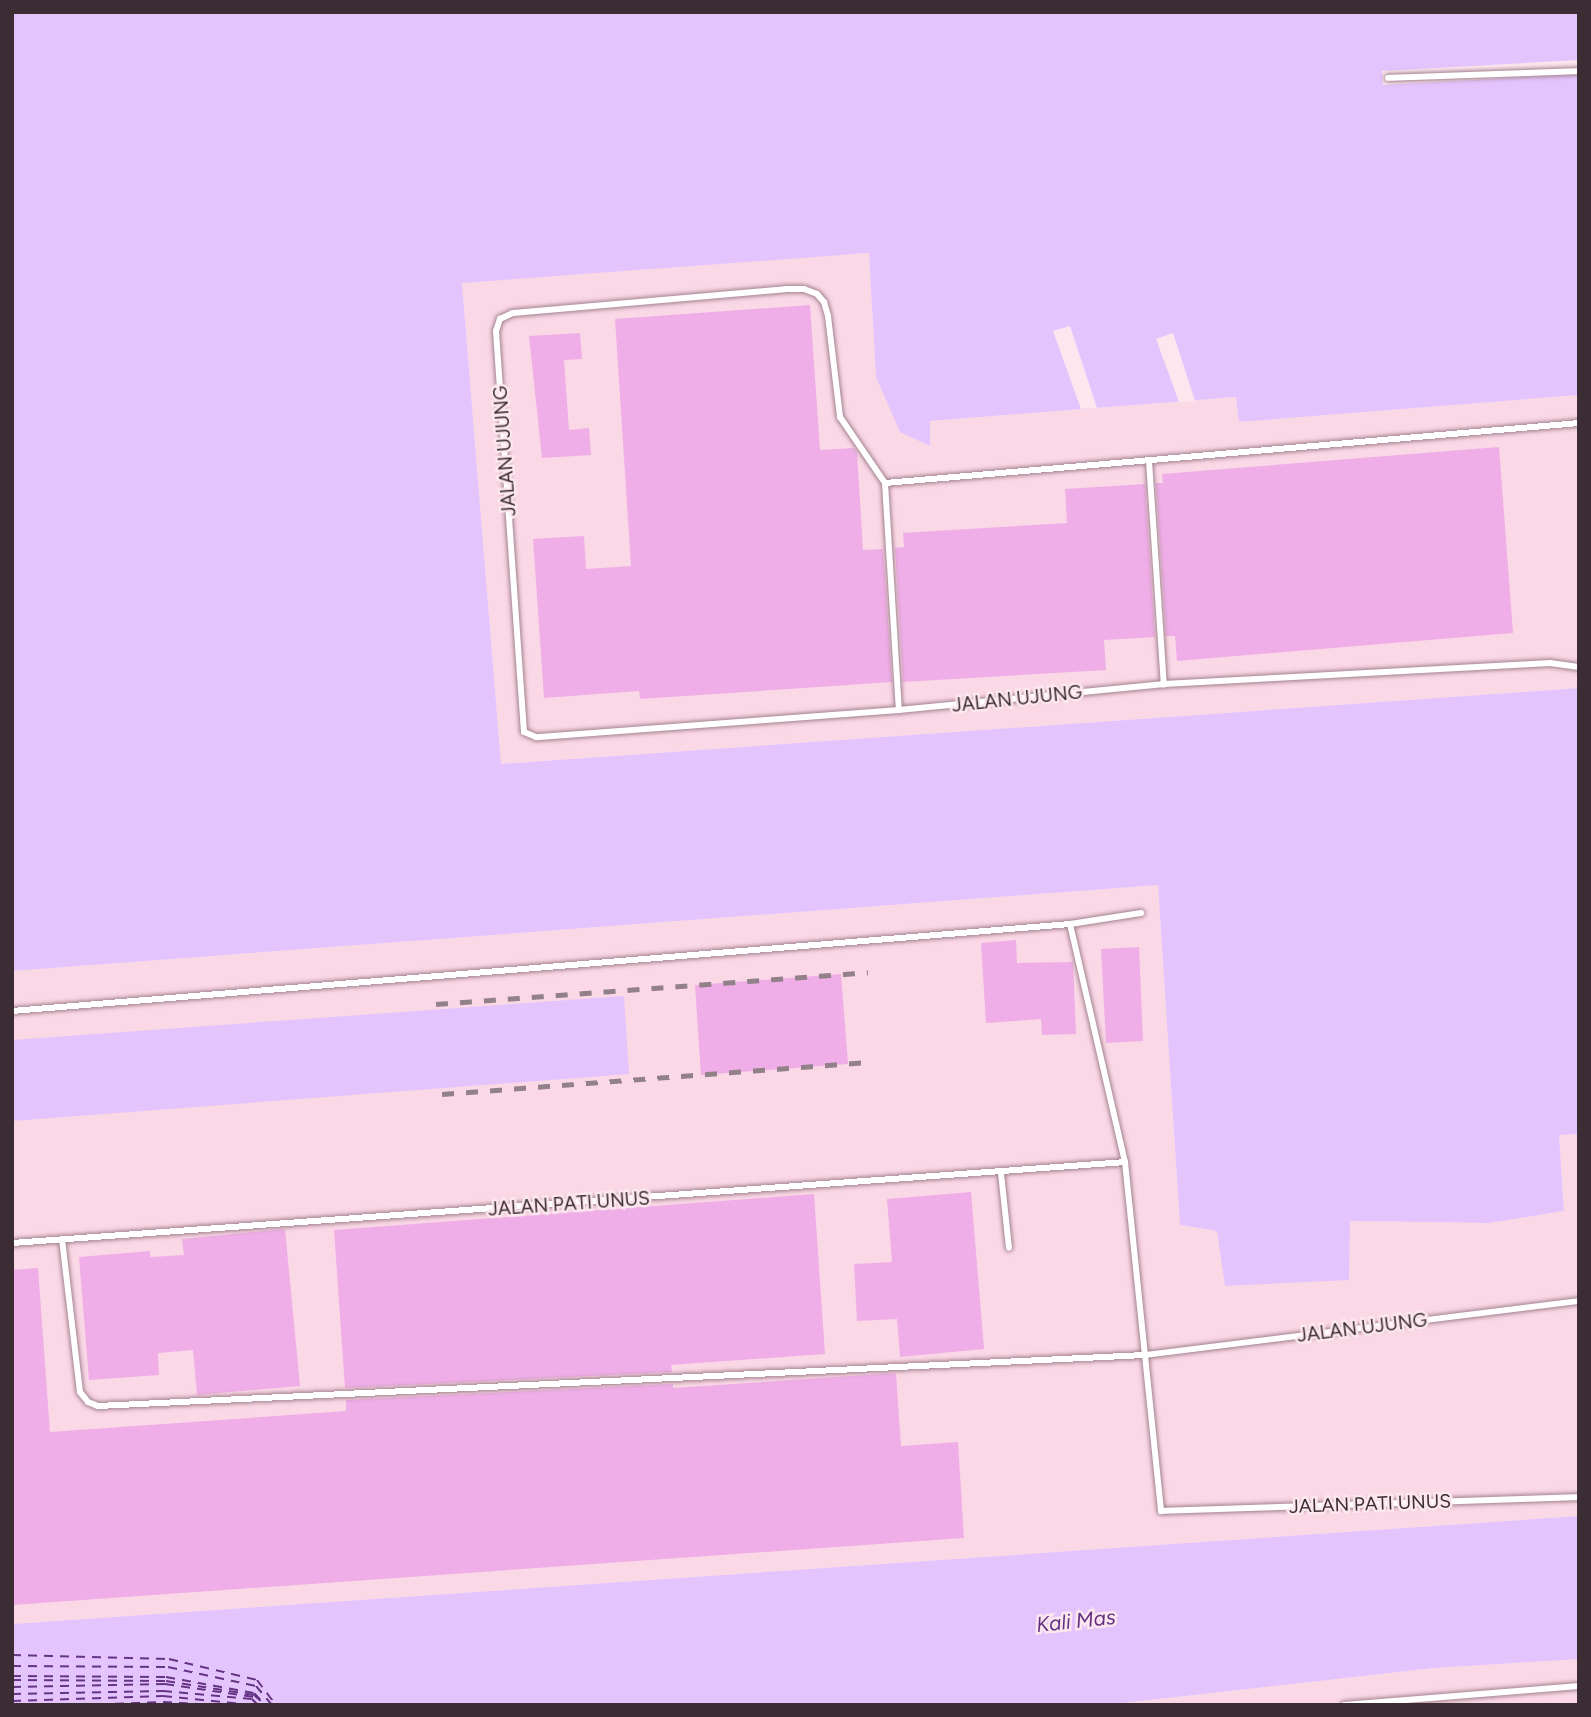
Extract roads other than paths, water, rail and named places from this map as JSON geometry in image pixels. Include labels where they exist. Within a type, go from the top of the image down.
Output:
[{"type":"lane","points":[[1388,78],[1579,71]]},
{"type":"lane","name":"JALAN UJUNG","points":[[885,483],[840,417],[828,316],[824,302],[817,294],[804,289],[785,289],[513,313],[500,319],[496,331],[524,732],[536,737],[899,710],[1164,684],[1550,663],[1579,667]]},
{"type":"lane","points":[[899,710],[885,483],[1579,424]]},
{"type":"lane","points":[[1149,461],[1164,684]]},
{"type":"lane","points":[[12,1011],[1070,924],[1141,912]]},
{"type":"lane","points":[[1070,924],[1125,1162],[1145,1355]]},
{"type":"lane","name":"JALAN PATI UNUS","points":[[12,1243],[1125,1162]]},
{"type":"lane","points":[[1001,1173],[1009,1248]]},
{"type":"lane","name":"JALAN UJUNG","points":[[62,1239],[80,1392],[88,1402],[98,1406],[1145,1355],[1579,1301]]},
{"type":"lane","name":"JALAN PATI UNUS","points":[[1145,1355],[1161,1511],[1579,1497]]},
{"type":"lane","points":[[1344,1705],[1579,1686]]},
{"type":"water","points":[[12,12],[1579,12],[1579,395],[1239,422],[1236,397],[930,421],[930,446],[900,432],[876,377],[869,253],[462,283],[501,764],[1579,688],[1579,1134],[1559,1135],[1564,1211],[1489,1223],[1350,1221],[1349,1280],[1225,1286],[1217,1231],[1180,1225],[1158,885],[12,971]]},
{"type":"water","points":[[624,996],[629,1074],[12,1121],[12,1040]]},
{"type":"water","name":"Kali Mas","points":[[1579,1516],[1579,1659],[1434,1668],[1106,1705],[12,1705],[12,1624]]},
{"type":"railway","points":[[436,1004],[868,972]]},
{"type":"railway","points":[[442,1094],[868,1062]]}]
